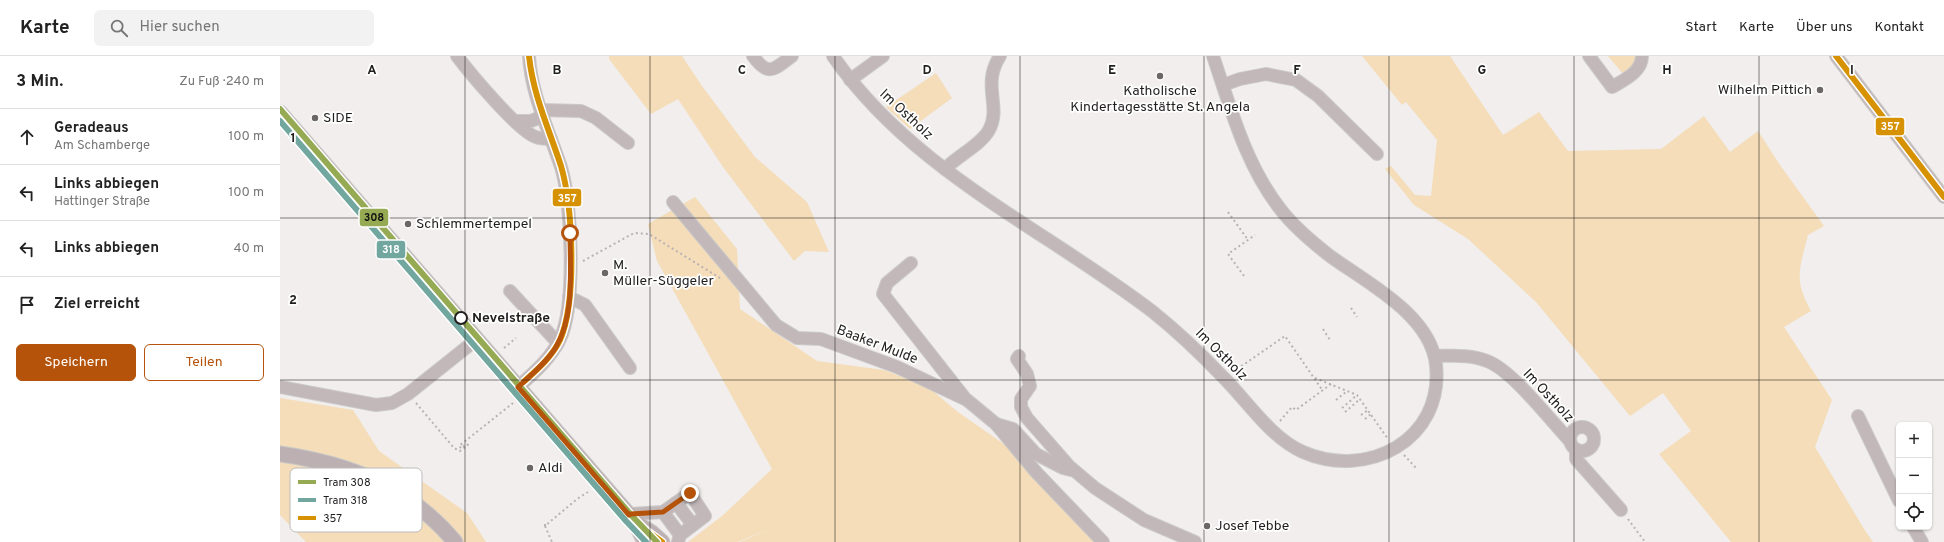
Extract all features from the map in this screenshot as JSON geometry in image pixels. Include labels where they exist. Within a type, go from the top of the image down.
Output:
[{"type":"main road","points":[[280,113],[518,387],[635,517],[662,542]]},
{"type":"main road","points":[[280,454],[346,468]]},
{"type":"main road","points":[[422,510],[455,542]]},
{"type":"main road","points":[[635,517],[646,542]]},
{"type":"street","points":[[457,56],[488,93],[526,132],[536,138],[551,139]]},
{"type":"street","points":[[518,387],[545,361],[558,343],[565,328],[570,268],[570,216],[567,193],[533,84],[529,56]]},
{"type":"street","points":[[754,56],[761,67],[768,70],[773,70],[792,56]]},
{"type":"street","name":"Im Ostholz","points":[[833,56],[850,80],[889,122],[945,169],[1154,312],[1225,378],[1272,429],[1295,448],[1322,459],[1348,462],[1379,456],[1393,443],[1419,428],[1430,410],[1437,384],[1435,356],[1429,341],[1410,316],[1310,240],[1282,211],[1264,186],[1249,156],[1213,56]]},
{"type":"street","points":[[850,80],[883,56]]},
{"type":"street","points":[[945,169],[988,132],[993,115],[992,73],[1000,56]]},
{"type":"street","points":[[1590,56],[1612,87],[1629,77],[1639,66],[1642,56]]},
{"type":"street","points":[[1836,56],[1944,197]]},
{"type":"street","points":[[1223,85],[1240,79],[1266,74],[1296,80],[1318,96],[1377,154]]},
{"type":"street","points":[[515,121],[531,121],[542,113],[581,111],[596,118],[628,143]]},
{"type":"street","name":"Baaker Mulde","points":[[673,202],[776,325],[797,338],[821,339],[897,368],[967,400]]},
{"type":"street","name":"Baaker Mulde","points":[[911,263],[888,283],[883,294],[967,400],[996,424],[1036,472],[1103,542]]},
{"type":"street","points":[[510,291],[558,343]]},
{"type":"street","points":[[568,297],[585,305],[630,368]]},
{"type":"street","points":[[280,387],[376,405],[392,403],[408,394],[477,339]]},
{"type":"street","points":[[1019,356],[1017,359],[1027,374],[1030,386],[1021,399],[1021,407],[1027,418],[1074,470],[1095,488],[1144,520],[1196,542]]},
{"type":"street","name":"Im Ostholz","points":[[1435,356],[1466,356],[1482,359],[1496,365],[1513,380],[1573,446],[1576,459],[1621,510]]},
{"type":"street","points":[[1858,416],[1896,494]]},
{"type":"street","points":[[996,424],[1013,429],[1036,454],[1063,468],[1074,470]]},
{"type":"street","points":[[635,517],[663,512],[690,493],[705,516],[679,538],[663,512]]},
{"type":"street","points":[[676,503],[693,525]]},
{"type":"street","points":[[1915,530],[1922,542]]},
{"type":"path","points":[[1228,212],[1248,240]]},
{"type":"path","points":[[570,268],[634,232],[650,234],[723,280]]},
{"type":"path","points":[[1244,276],[1228,254],[1255,235]]},
{"type":"path","points":[[1351,308],[1357,317]]},
{"type":"path","points":[[1323,329],[1330,340]]},
{"type":"path","points":[[1243,366],[1285,336],[1323,391]]},
{"type":"path","points":[[504,348],[516,338]]},
{"type":"path","points":[[1314,378],[1356,395],[1393,443],[1417,469]]},
{"type":"path","points":[[1272,429],[1292,407],[1296,410],[1331,384]]},
{"type":"path","points":[[1336,400],[1347,391]]},
{"type":"path","points":[[408,394],[454,448],[460,451],[468,445],[467,444],[461,448],[459,446],[513,403]]},
{"type":"path","points":[[1342,408],[1356,395]]},
{"type":"path","points":[[1345,412],[1360,399]]},
{"type":"path","points":[[1361,415],[1368,410]]},
{"type":"path","points":[[1365,419],[1371,414]]},
{"type":"path","points":[[552,542],[545,525],[588,492]]},
{"type":"path","points":[[1621,510],[1644,542]]},
{"type":"shaded area","points":[[609,56],[682,56],[702,86],[755,157],[807,202],[829,252],[805,251],[794,261],[723,167],[678,99],[651,114],[609,59]]},
{"type":"shaded area","points":[[1362,56],[1450,56],[1503,135],[1539,112],[1568,151],[1661,149],[1704,116],[1730,152],[1758,131],[1780,165],[1824,226],[1808,235],[1801,265],[1800,282],[1805,300],[1811,311],[1784,327],[1832,400],[1815,447],[1873,542],[1731,542],[1659,454],[1691,431],[1663,393],[1630,416],[1536,302],[1468,239],[1414,205],[1385,169],[1391,166],[1415,195],[1431,196],[1437,140],[1406,102],[1402,105]]},
{"type":"shaded area","points":[[1608,56],[1638,56],[1638,59],[1624,75]]},
{"type":"shaded area","points":[[936,73],[952,98],[910,129],[886,107]]},
{"type":"shaded area","points":[[695,197],[737,249],[740,309],[817,361],[884,370],[928,387],[958,412],[1011,449],[1098,542],[740,542],[769,529],[738,542],[688,542],[722,516],[772,469],[657,261],[648,224]]},
{"type":"shaded area","points":[[280,398],[353,410],[379,451],[403,468],[290,468],[290,525],[280,515]]},
{"type":"shaded area","points":[[422,481],[467,513],[486,542],[306,542],[296,532],[422,532]]},
{"type":"tram line","name":"308","points":[[280,109],[632,516],[657,542]]},
{"type":"tram line","name":"318","points":[[280,121],[626,521],[646,542]]},
{"type":"transit line","name":"357","points":[[518,387],[547,360],[560,340],[569,302],[571,279],[570,229],[565,184],[561,166],[534,84],[529,56]]},
{"type":"transit line","name":"357","points":[[1836,56],[1944,197]]},
{"type":"transit line","name":"357","points":[[518,387],[635,522],[662,542]]},
{"type":"place","name":"Katholische Kindertagesstätte St. Angela","points":[[1160,76]]},
{"type":"place","name":"Wilhelm Pittich","points":[[1820,90]]},
{"type":"place","name":"SIDE","points":[[315,118]]},
{"type":"place","name":"Schlemmertempel","points":[[408,224]]},
{"type":"place","name":"M. Müller-Süggeler","points":[[605,273]]},
{"type":"place","name":"Nevelstraße","points":[[461,318]]},
{"type":"place","name":"Aldi","points":[[530,468]]},
{"type":"place","name":"Josef Tebbe","points":[[1207,526]]},
{"type":"route","points":[[570,233],[570,268],[565,328],[556,348],[518,387],[629,515],[663,512],[690,493]]}]
